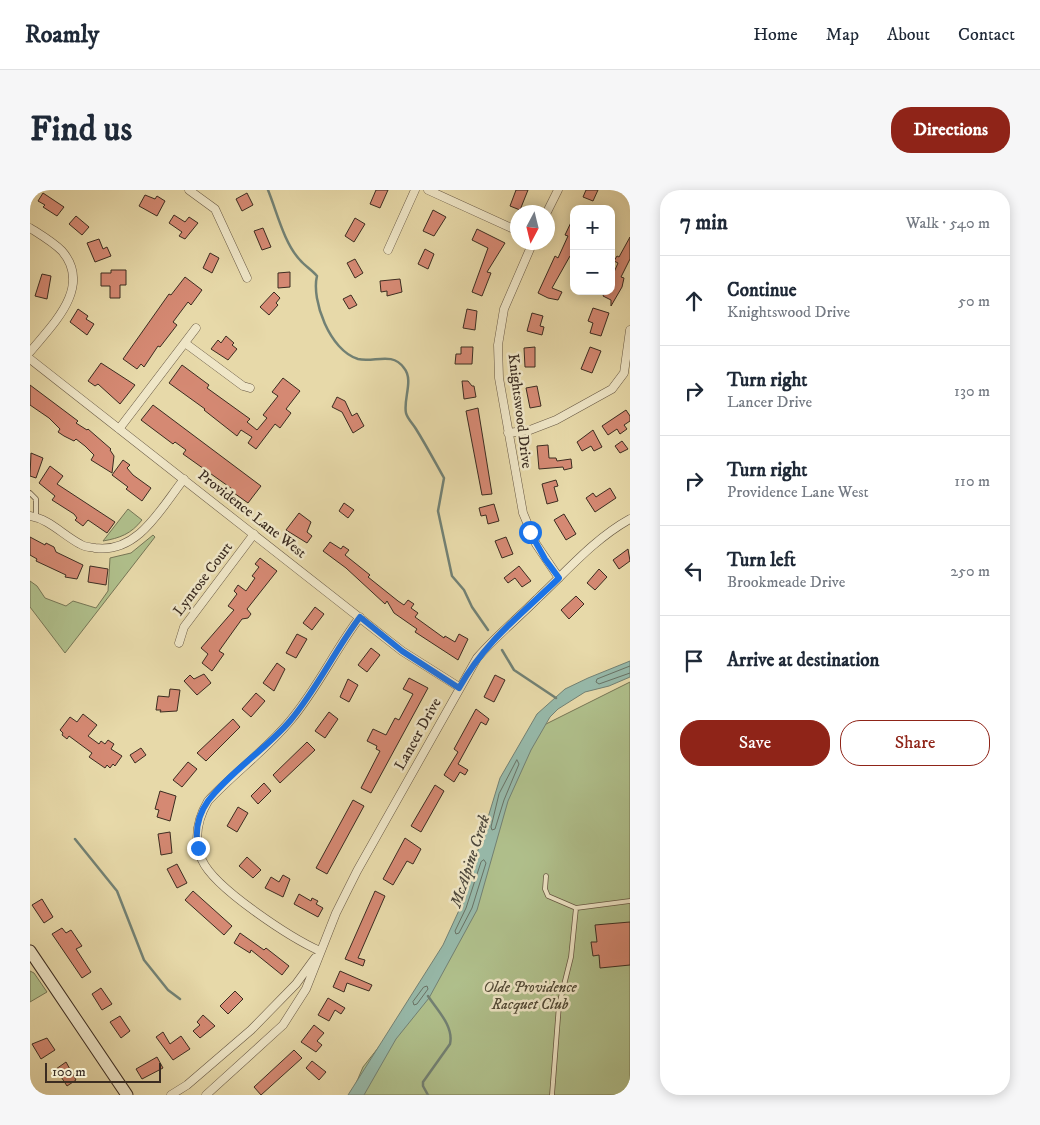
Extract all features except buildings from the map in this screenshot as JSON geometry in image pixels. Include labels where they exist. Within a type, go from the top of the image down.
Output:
[{"type":"street","points":[[189,190],[215,209],[247,278]]},
{"type":"street","points":[[388,250],[415,190]]},
{"type":"street","points":[[428,190],[510,227]]},
{"type":"street","points":[[550,205],[558,190]]},
{"type":"street","points":[[30,228],[64,254],[71,268],[73,284],[66,306],[30,352]]},
{"type":"street","name":"Knightswood Drive","points":[[530,250],[507,303],[500,331],[499,378],[522,513],[536,544],[559,578]]},
{"type":"street","points":[[119,428],[196,328]]},
{"type":"street","points":[[508,433],[530,430],[556,420],[612,389],[624,373],[630,330]]},
{"type":"street","points":[[185,344],[243,386],[250,388]]},
{"type":"street","name":"Providence Lane West","points":[[30,359],[402,651],[459,688]]},
{"type":"street","points":[[33,517],[82,546],[106,549],[123,546],[140,536],[184,479]]},
{"type":"street","name":"Lancer Drive","points":[[206,1095],[283,1026],[306,989],[319,953],[357,871],[477,658],[492,641],[596,542],[630,520]]},
{"type":"street","name":"Lynrose Court","points":[[179,643],[184,627],[254,534]]},
{"type":"street","points":[[319,953],[275,926],[213,875],[201,858],[196,838],[197,828],[202,811],[208,801],[291,720],[305,701],[335,650],[360,617]]},
{"type":"street","name":"Lancer Drive","points":[[171,1095],[187,1085],[251,1030],[296,984],[319,953]]},
{"type":"street","points":[[31,954],[127,1095]]},
{"type":"lane","points":[[30,493],[36,499],[33,517]]},
{"type":"lane","points":[[546,876],[545,889],[548,896],[576,908],[630,901]]},
{"type":"lane","points":[[552,1095],[559,1005],[571,957],[576,908]]},
{"type":"green space","points":[[128,509],[142,520],[125,535],[103,541]]},
{"type":"green space","points":[[153,535],[155,537],[65,653],[30,607],[30,581],[37,586],[45,598],[66,606],[73,601],[96,608],[108,591],[110,558],[131,553]]},
{"type":"green space","name":"Olde Providence Racquet Club","points":[[630,682],[630,1095],[351,1095],[363,1067],[400,1020],[471,903],[483,856],[536,729]]},
{"type":"green space","points":[[30,971],[34,973],[47,992],[30,1002]]},
{"type":"water","points":[[630,661],[630,677],[609,686],[585,692],[558,709],[550,717],[531,750],[508,801],[477,910],[429,998],[396,1039],[364,1095],[348,1095],[443,945],[461,906],[500,778],[537,714],[565,689]]},
{"type":"waterway","points":[[268,190],[281,227],[294,253],[317,276],[317,298],[320,311],[331,336],[348,354],[358,359],[394,360],[407,373],[408,384],[405,408],[407,415],[444,478],[438,511],[452,576],[464,590],[472,607],[488,630]]},
{"type":"waterway","points":[[502,650],[514,670],[556,698]]},
{"type":"waterway","points":[[75,839],[117,891],[144,960],[168,990],[180,999]]},
{"type":"waterway","points":[[428,996],[444,1018],[451,1037],[450,1044],[423,1082],[428,1095]]},
{"type":"route","points":[[198,848],[197,828],[202,811],[208,801],[291,720],[314,687],[335,650],[360,617],[402,651],[459,688],[477,658],[492,641],[559,578],[545,559],[530,532]]},
{"type":"water label","name":"McAlpine Creek","points":[[470,861]]}]
